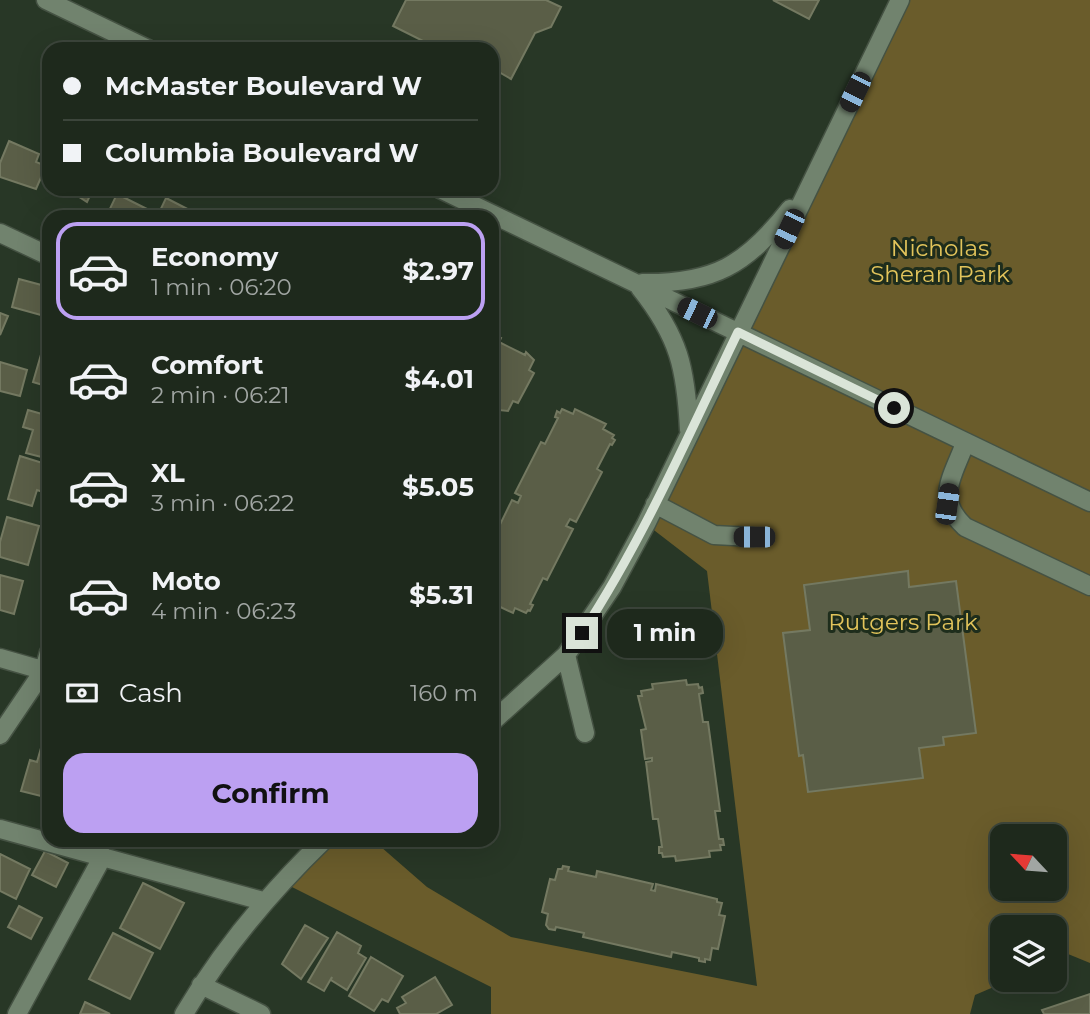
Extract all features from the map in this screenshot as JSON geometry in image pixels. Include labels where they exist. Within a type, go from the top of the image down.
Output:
[{"type":"street","points":[[46,0],[133,42]]},
{"type":"street","points":[[499,716],[566,655],[612,587],[656,504],[901,0]]},
{"type":"street","points":[[636,283],[675,284],[703,279],[734,265],[774,230],[810,185]]},
{"type":"street","points":[[455,196],[484,210]]},
{"type":"street","points":[[499,217],[1090,502]]},
{"type":"street","points":[[0,233],[42,253]]},
{"type":"street","points":[[636,283],[662,316],[678,350],[687,379],[689,433]]},
{"type":"street","points":[[965,443],[949,487],[947,504],[952,515],[964,527],[1090,586]]},
{"type":"street","points":[[656,504],[714,534],[754,537]]},
{"type":"street","points":[[566,655],[585,733]]},
{"type":"street","points":[[0,658],[42,670]]},
{"type":"street","points":[[0,735],[42,677]]},
{"type":"street","points":[[0,829],[42,840]]},
{"type":"street","points":[[69,847],[263,901]]},
{"type":"street","points":[[184,1014],[201,985],[263,901],[317,847]]},
{"type":"street","points":[[17,1014],[103,856]]},
{"type":"street","points":[[201,985],[261,1014]]},
{"type":"green space","name":"Rutgers Park","points":[[900,0],[1090,0],[1090,963],[1067,954],[1067,915],[990,915],[990,989],[975,995],[970,1014],[491,1014],[491,987],[280,881],[316,847],[381,847],[427,887],[511,937],[757,986],[707,571],[646,524]]},
{"type":"building","points":[[406,0],[546,0],[561,7],[551,27],[535,33],[511,79],[499,72],[499,42],[425,42],[393,26]]},
{"type":"building","points":[[773,0],[819,0],[809,19]]},
{"type":"building","points":[[9,141],[39,154],[36,162],[42,164],[42,175],[36,189],[0,177],[0,163]]},
{"type":"building","points":[[78,196],[90,196],[87,202]]},
{"type":"building","points":[[116,196],[121,196],[149,210],[109,210]]},
{"type":"building","points":[[166,198],[189,210],[160,210]]},
{"type":"building","points":[[19,279],[42,285],[42,315],[12,307]]},
{"type":"building","points":[[0,313],[8,316],[0,335]]},
{"type":"building","points":[[499,342],[525,355],[526,352],[534,360],[529,370],[534,373],[518,403],[513,401],[508,411],[499,410]]},
{"type":"building","points":[[42,351],[42,385],[33,382]]},
{"type":"building","points":[[0,362],[27,370],[20,396],[0,391]]},
{"type":"building","points":[[562,409],[573,414],[575,409],[606,424],[603,429],[614,435],[612,438],[615,440],[610,444],[597,469],[602,472],[576,522],[570,519],[566,526],[573,529],[547,580],[543,578],[530,604],[533,605],[530,611],[526,613],[515,608],[513,613],[499,606],[499,527],[512,500],[518,503],[521,496],[515,493],[541,442],[545,444],[558,418],[555,417],[557,411],[560,413]]},
{"type":"building","points":[[28,410],[42,414],[42,457],[26,453],[33,430],[23,427]]},
{"type":"building","points":[[20,456],[42,463],[42,492],[37,490],[32,506],[8,499]]},
{"type":"building","points":[[7,517],[39,526],[28,565],[0,557],[0,542]]},
{"type":"building","points":[[908,571],[909,587],[956,581],[976,733],[943,737],[944,745],[919,748],[923,778],[808,792],[803,755],[799,756],[783,633],[810,630],[804,585]]},
{"type":"building","points":[[0,575],[23,581],[14,614],[0,610]]},
{"type":"building","points":[[686,680],[687,685],[698,684],[699,688],[702,687],[703,693],[699,694],[703,722],[708,722],[720,811],[715,811],[719,839],[723,839],[724,845],[720,845],[721,850],[709,851],[710,857],[676,861],[675,856],[663,857],[662,853],[659,853],[659,847],[662,847],[658,819],[653,819],[646,762],[652,761],[652,758],[645,759],[641,730],[646,729],[638,696],[642,696],[641,691],[653,689],[652,684]]},
{"type":"building","points":[[42,748],[42,796],[21,791],[30,760],[37,762]]},
{"type":"building","points":[[45,851],[68,863],[56,887],[32,875]]},
{"type":"building","points":[[0,854],[30,869],[16,899],[0,891]]},
{"type":"building","points":[[569,867],[568,871],[596,877],[597,871],[653,884],[651,890],[655,891],[656,884],[717,899],[717,902],[722,903],[719,915],[725,916],[718,949],[712,948],[710,960],[705,959],[705,962],[672,952],[671,957],[583,937],[584,933],[556,927],[555,930],[549,929],[546,925],[548,914],[542,912],[550,879],[555,880],[558,869]]},
{"type":"building","points":[[143,883],[184,903],[160,949],[120,928]]},
{"type":"building","points":[[19,906],[42,918],[31,939],[8,927]]},
{"type":"building","points":[[305,925],[328,938],[301,979],[282,964]]},
{"type":"building","points":[[337,932],[361,946],[358,953],[366,958],[347,990],[331,980],[332,977],[324,991],[308,982]]},
{"type":"building","points":[[113,933],[153,953],[130,999],[89,979]]},
{"type":"building","points":[[371,957],[403,976],[388,1002],[382,999],[374,1011],[349,996]]},
{"type":"building","points":[[435,977],[452,1005],[436,1014],[400,1014],[397,1008],[406,1003],[402,997]]},
{"type":"building","points":[[1090,994],[1090,1014],[1044,1014],[1042,1010]]},
{"type":"building","points":[[85,1002],[110,1014],[80,1014]]},
{"type":"route","points":[[582,633],[612,587],[646,524],[738,332],[894,408]]},
{"type":"park label","name":"Nicholas Sheran Park","points":[[940,261]]}]
